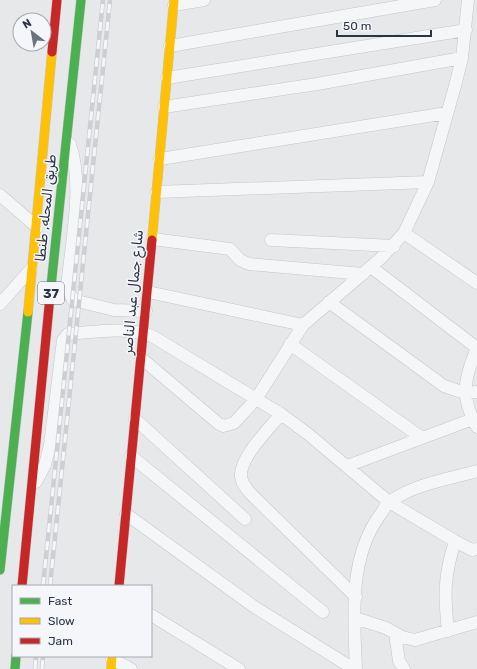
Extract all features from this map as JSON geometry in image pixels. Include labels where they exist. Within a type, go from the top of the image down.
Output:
[{"type":"main road","name":"طريق المحله, طنطا","points":[[0,570],[37,227],[57,0]]},
{"type":"main road","name":"طريق المحله, طنطا","points":[[22,585],[30,493],[81,0]]},
{"type":"main road","name":"شارع جمال عبد الناصر","points":[[119,585],[141,358],[139,332],[141,311],[148,292],[174,3]]},
{"type":"main road","points":[[15,669],[16,657]]},
{"type":"street","points":[[174,3],[204,0]]},
{"type":"street","points":[[170,46],[434,0]]},
{"type":"street","points":[[141,358],[224,426],[234,423],[256,398],[303,326],[394,246],[404,233],[428,182],[462,58],[468,0]]},
{"type":"street","points":[[167,78],[466,30]]},
{"type":"street","points":[[164,107],[317,84],[462,58]]},
{"type":"street","points":[[160,159],[447,112]]},
{"type":"street","points":[[68,137],[75,159],[76,170],[76,194],[67,287],[68,293],[73,300],[114,310],[141,311]]},
{"type":"street","points":[[157,192],[428,182]]},
{"type":"street","points":[[0,195],[37,227]]},
{"type":"street","points":[[404,233],[477,283]]},
{"type":"street","points":[[153,239],[230,249],[240,260],[249,264],[367,270],[477,348],[469,367],[464,393],[475,423],[422,438],[347,466]]},
{"type":"street","points":[[271,240],[394,246]]},
{"type":"street","points":[[0,304],[32,268]]},
{"type":"street","points":[[148,292],[303,326]]},
{"type":"street","points":[[329,302],[444,386],[464,393],[477,392]]},
{"type":"street","points":[[30,493],[48,456],[63,340],[68,334],[113,330],[139,332],[152,336],[281,414],[390,502],[455,542],[472,550],[477,549]]},
{"type":"street","points":[[290,344],[422,438]]},
{"type":"street","points":[[281,414],[247,456],[240,475],[243,483],[250,493],[356,597]]},
{"type":"street","points":[[135,419],[245,520]]},
{"type":"street","points":[[131,456],[323,612]]},
{"type":"street","points":[[355,669],[355,618],[358,573],[362,549],[373,524],[390,502],[409,491],[477,471]]},
{"type":"street","points":[[126,514],[253,606],[355,669]]},
{"type":"street","points":[[448,631],[444,599],[445,582],[455,542]]},
{"type":"street","points":[[152,616],[238,669]]},
{"type":"street","points":[[355,618],[408,639],[415,640],[477,622]]},
{"type":"street","points":[[395,633],[398,656],[404,669]]},
{"type":"street","points":[[111,661],[131,669]]},
{"type":"railway","points":[[43,585],[103,0]]},
{"type":"railway","points":[[50,585],[110,0]]},
{"type":"railway","points":[[35,669],[36,657]]},
{"type":"railway","points":[[42,669],[43,657]]},
{"type":"traffic: fast","points":[[50,296],[81,0]]},
{"type":"traffic: fast","points":[[0,570],[28,312]]},
{"type":"traffic: fast","points":[[15,669],[16,657]]},
{"type":"traffic: slow","points":[[152,240],[174,0]]},
{"type":"traffic: slow","points":[[28,312],[52,52]]},
{"type":"traffic: slow","points":[[111,669],[112,657]]},
{"type":"traffic: jam","points":[[52,52],[57,0]]},
{"type":"traffic: jam","points":[[119,585],[152,240]]},
{"type":"traffic: jam","points":[[22,585],[50,296]]}]
